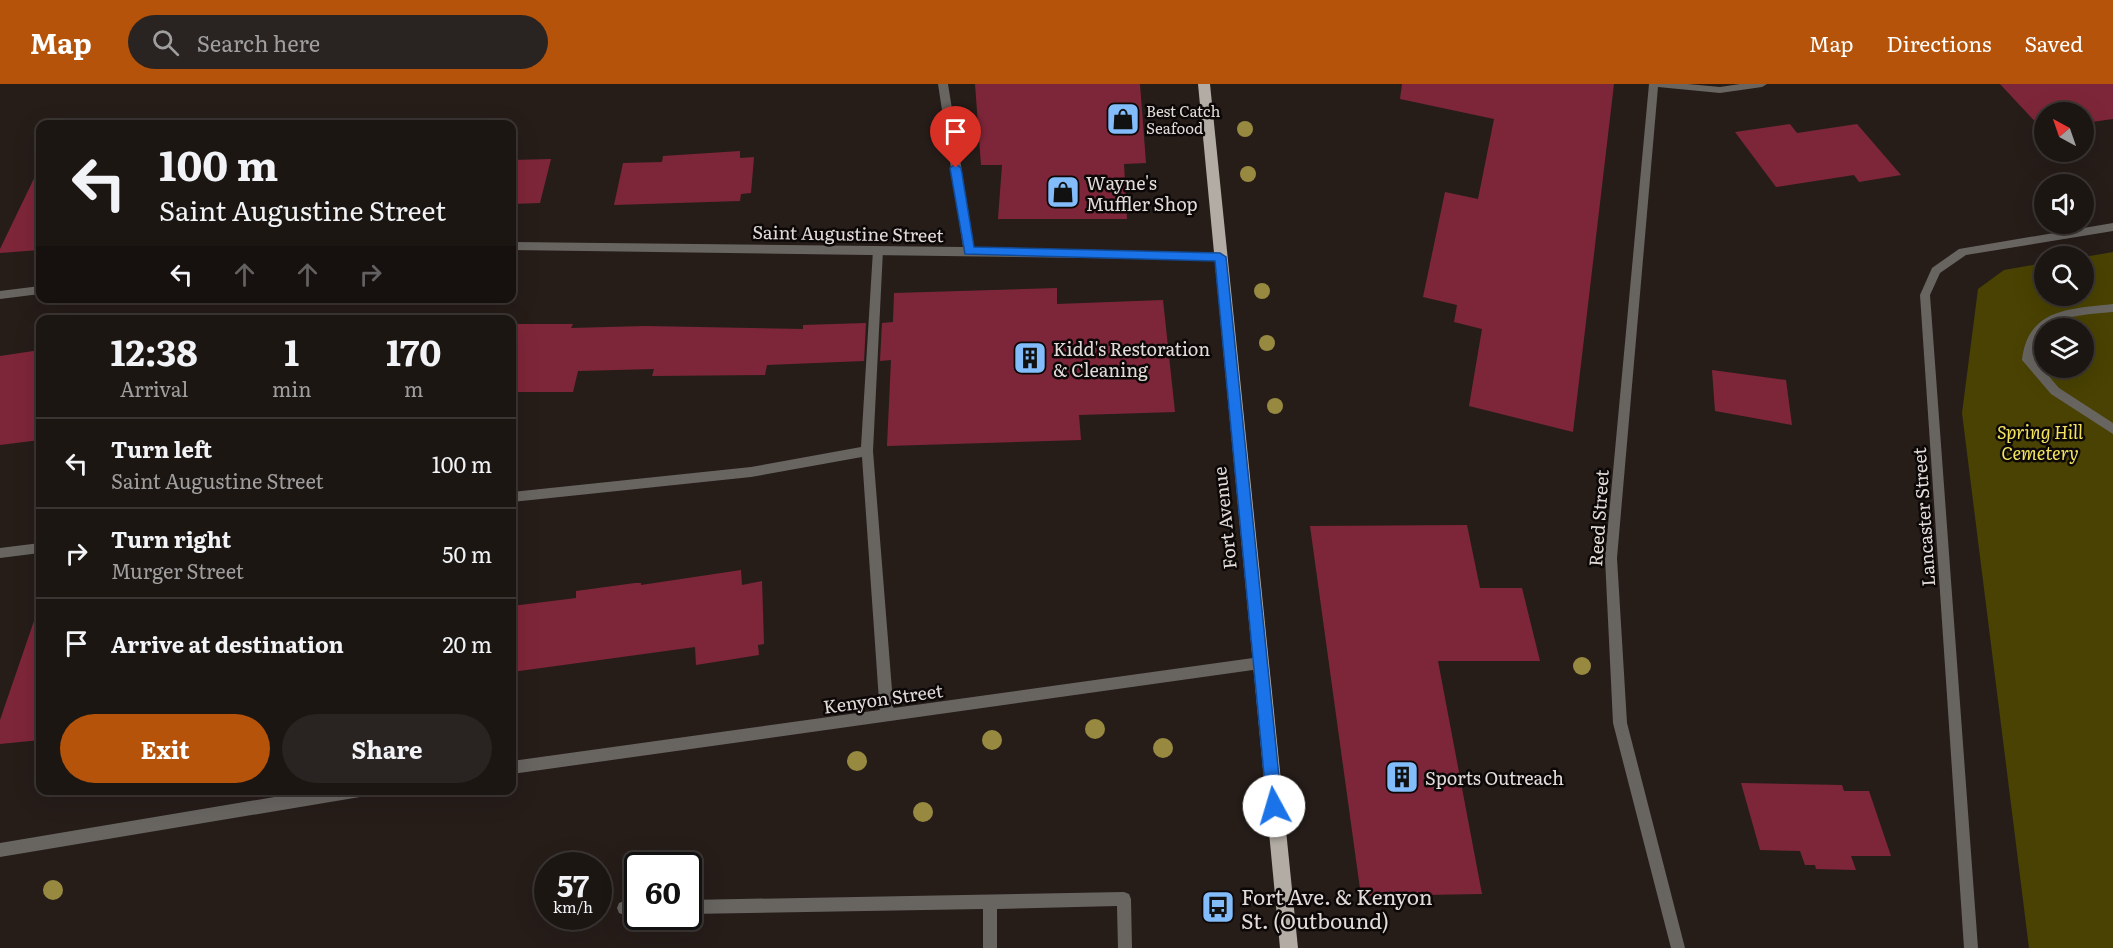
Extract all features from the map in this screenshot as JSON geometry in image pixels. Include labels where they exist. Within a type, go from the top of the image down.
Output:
[{"type":"main road","name":"Fort Avenue","points":[[1204,84],[1289,948]]},
{"type":"street","points":[[943,84],[969,251]]},
{"type":"street","points":[[1654,84],[1719,90],[1762,84]]},
{"type":"street","name":"Reed Street","points":[[1654,84],[1611,558],[1620,723],[1678,948]]},
{"type":"street","name":"Lancaster Street","points":[[1971,948],[1925,295],[1936,271],[1963,252],[2113,227]]},
{"type":"street","name":"Saint Augustine Street","points":[[516,246],[969,251],[1220,257]]},
{"type":"street","points":[[878,250],[867,451],[886,715]]},
{"type":"street","points":[[0,295],[36,290]]},
{"type":"street","points":[[2113,308],[2074,313],[2039,327],[2031,343],[2028,360],[2055,391],[2113,429]]},
{"type":"street","points":[[516,497],[751,472],[867,451]]},
{"type":"street","points":[[0,553],[36,548]]},
{"type":"street","name":"Kenyon Street","points":[[516,767],[1260,663]]},
{"type":"street","points":[[0,850],[330,795]]},
{"type":"street","points":[[702,907],[1124,899],[1125,948]]},
{"type":"street","points":[[990,902],[990,948]]},
{"type":"green space","name":"Spring Hill Cemetery","points":[[2113,252],[2113,948],[2029,948],[1962,413],[1978,289],[2004,270],[2034,265],[2034,306],[2094,306],[2094,255]]},
{"type":"building","points":[[975,84],[1140,84],[1146,163],[1124,164],[1127,219],[998,219],[1002,165],[981,165]]},
{"type":"building","points":[[1402,84],[1614,84],[1573,432],[1469,406],[1482,329],[1454,322],[1457,305],[1423,297],[1445,192],[1478,199],[1494,119],[1400,99]]},
{"type":"building","points":[[2000,84],[2113,84],[2113,119],[2094,122],[2094,102],[2034,102],[2034,120]]},
{"type":"building","points":[[1790,124],[1797,133],[1857,124],[1901,175],[1859,182],[1854,175],[1776,187],[1735,132]]},
{"type":"building","points":[[740,151],[740,158],[754,157],[751,193],[741,194],[740,201],[614,205],[623,163],[662,162],[663,156]]},
{"type":"building","points":[[551,159],[540,203],[516,204],[516,160]]},
{"type":"building","points":[[36,174],[36,250],[0,253]]},
{"type":"building","name":"Kidd's Restoration & Cleaning","points":[[1057,288],[1057,304],[1163,300],[1175,412],[1079,415],[1081,440],[887,446],[891,360],[880,361],[882,323],[893,322],[894,293]]},
{"type":"building","points":[[866,323],[864,361],[767,365],[765,375],[652,376],[654,369],[578,371],[573,392],[516,392],[516,324],[573,324],[571,328],[645,326],[803,329],[803,325]]},
{"type":"building","points":[[36,351],[36,440],[0,445],[0,356]]},
{"type":"building","points":[[1712,370],[1786,380],[1792,425],[1715,411]]},
{"type":"building","name":"Sports Outreach","points":[[1467,525],[1480,588],[1522,588],[1540,661],[1438,661],[1482,894],[1361,896],[1310,526]]},
{"type":"building","points":[[741,570],[742,585],[762,581],[764,644],[758,645],[759,655],[696,665],[695,647],[516,671],[516,606],[576,598],[576,591],[635,583],[641,583],[641,585]]},
{"type":"building","points":[[36,618],[36,740],[0,744],[0,720]]},
{"type":"building","points":[[1741,783],[1842,785],[1844,791],[1869,791],[1891,856],[1851,856],[1856,870],[1816,869],[1815,865],[1805,865],[1800,851],[1760,850]]},
{"type":"place","name":"Best Catch Seafood","points":[[1123,119]]},
{"type":"place","name":"Wayne's Muffler Shop","points":[[1063,192]]},
{"type":"place","name":"Kidd's Restoration & Cleaning","points":[[1030,358]]},
{"type":"place","name":"Sports Outreach","points":[[1402,777]]},
{"type":"place","name":"Fort Ave. & Kenyon St. (Outbound)","points":[[1218,907]]},
{"type":"route","points":[[956,168],[969,251],[1220,257],[1274,806]]}]
